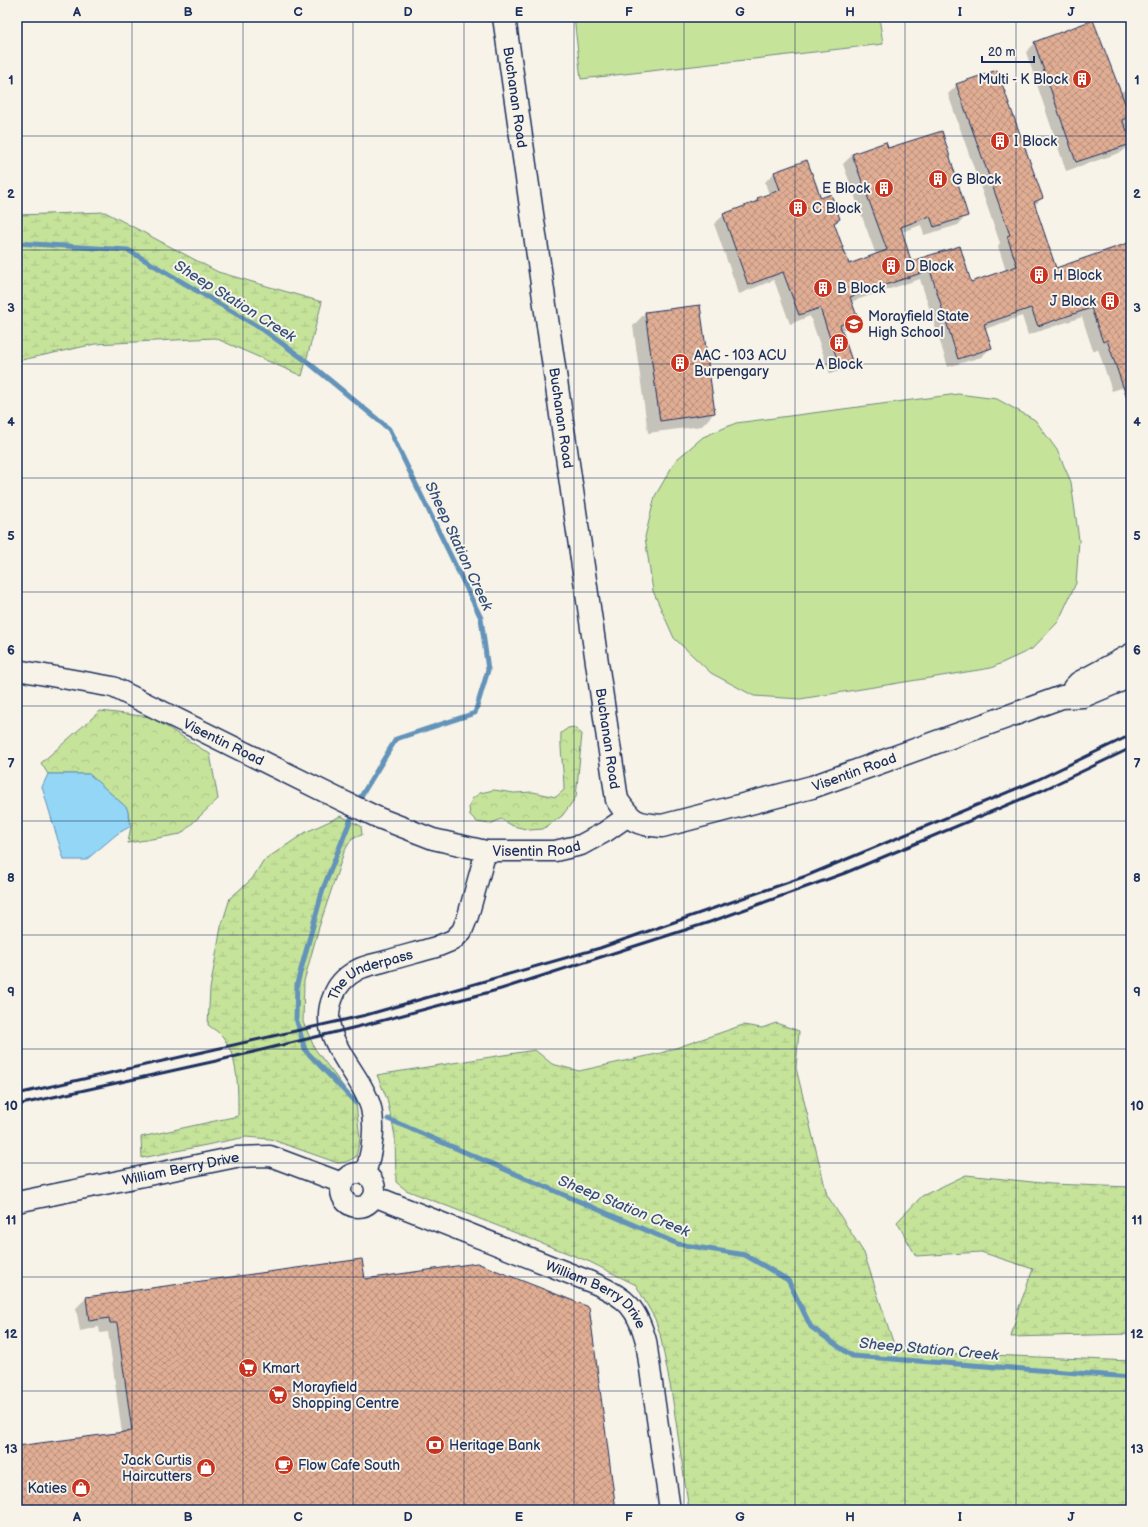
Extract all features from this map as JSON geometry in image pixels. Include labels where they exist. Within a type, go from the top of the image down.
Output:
[{"type":"main road","name":"Buchanan Road","points":[[504,17],[617,800],[628,816]]},
{"type":"main road","name":"Visentin Road","points":[[1062,698],[1079,683],[1131,656]]},
{"type":"main road","name":"Visentin Road","points":[[628,816],[642,824],[662,826],[812,787],[1062,698],[1083,696],[1131,676]]},
{"type":"street","name":"Visentin Road","points":[[17,670],[113,687],[379,818],[433,838],[486,851],[555,851],[581,845],[605,832],[628,816]]},
{"type":"street","name":"The Underpass","points":[[365,1174],[373,1145],[371,1109],[360,1082],[340,1052],[331,1033],[329,1019],[331,1000],[342,982],[359,969],[446,944],[458,935],[462,930],[468,916],[486,851]]},
{"type":"street","name":"William Berry Drive","points":[[17,1202],[236,1156],[270,1156],[317,1172],[342,1183]]},
{"type":"street","points":[[360,1173],[365,1174],[373,1181],[375,1191],[374,1196],[371,1201],[362,1207],[352,1206],[347,1203],[341,1194],[342,1183],[349,1175],[360,1173]]},
{"type":"street","name":"William Berry Drive","points":[[374,1196],[596,1284],[612,1291],[629,1304],[640,1320],[646,1341],[670,1510]]},
{"type":"green space","points":[[574,17],[879,17],[883,44],[581,79]]},
{"type":"green space","points":[[105,212],[218,272],[322,302],[302,376],[215,338],[95,344],[17,361],[17,215]]},
{"type":"green space","points":[[958,394],[997,399],[1035,420],[1057,450],[1071,482],[1079,540],[1076,583],[1058,622],[1032,649],[991,668],[800,699],[754,696],[711,673],[674,638],[653,591],[645,537],[655,496],[676,460],[703,437],[736,423]]},
{"type":"green space","points":[[100,711],[151,717],[210,754],[218,799],[181,834],[128,843],[131,826],[127,808],[89,774],[48,774],[41,763]]},
{"type":"green space","points":[[573,727],[582,734],[576,797],[562,816],[543,829],[530,830],[513,826],[501,819],[490,824],[477,822],[470,815],[469,807],[472,799],[480,793],[494,790],[514,793],[533,792],[556,797],[564,790],[561,733],[568,728]]},
{"type":"green space","points":[[341,816],[361,826],[362,835],[352,838],[344,852],[319,927],[304,981],[303,1022],[315,1049],[356,1103],[360,1139],[356,1157],[346,1162],[338,1163],[270,1139],[246,1137],[142,1158],[141,1137],[238,1116],[236,1075],[232,1055],[223,1037],[208,1025],[210,989],[221,927],[230,898],[252,879],[263,861],[306,832]]},
{"type":"green space","points":[[776,1023],[799,1031],[796,1068],[827,1195],[864,1253],[896,1351],[1131,1361],[1131,1510],[689,1510],[672,1395],[660,1334],[655,1319],[636,1285],[590,1262],[406,1190],[396,1182],[395,1136],[387,1099],[377,1075],[535,1050],[552,1064],[579,1071],[661,1053],[743,1025],[762,1028]]},
{"type":"green space","points":[[966,1175],[1051,1184],[1131,1187],[1131,1334],[1011,1337],[1018,1310],[1033,1269],[981,1252],[916,1256],[897,1222],[922,1196]]},
{"type":"water","points":[[48,774],[89,774],[127,808],[131,826],[117,834],[86,860],[64,860],[42,787]]},
{"type":"building","name":"Multi - K Block","points":[[1093,20],[1130,116],[1122,120],[1131,139],[1131,144],[1076,162],[1034,42]]},
{"type":"building","points":[[997,70],[1043,198],[1034,202],[1056,268],[1131,242],[1131,403],[1129,404],[1107,340],[1103,342],[1091,308],[1038,326],[1031,308],[984,324],[992,348],[958,359],[930,270],[850,297],[858,319],[840,325],[852,361],[839,365],[820,308],[799,315],[783,272],[748,285],[723,214],[758,201],[757,198],[780,190],[774,172],[807,160],[821,198],[831,194],[840,219],[834,223],[849,264],[887,250],[852,154],[886,142],[888,148],[942,131],[968,216],[934,227],[930,216],[901,227],[911,261],[960,246],[971,282],[1017,266],[1007,236],[1010,235],[956,84]]},
{"type":"building","name":"AAC - 103 ACU Burpengary","points":[[700,305],[715,413],[660,421],[645,312]]},
{"type":"building","name":"Morayfield Shopping Centre","points":[[362,1259],[365,1279],[477,1263],[589,1307],[616,1510],[17,1510],[17,1446],[132,1431],[117,1323],[110,1323],[109,1318],[89,1321],[86,1297]]},
{"type":"waterway","name":"Sheep Station Creek","points":[[17,243],[128,250],[262,329],[309,363],[389,429],[481,618],[488,670],[475,713],[396,739],[357,803]]},
{"type":"waterway","name":"Sheep Station Creek","points":[[354,811],[323,889],[297,984],[296,1018],[305,1050],[356,1103]]},
{"type":"waterway","name":"Sheep Station Creek","points":[[388,1119],[678,1244],[745,1255],[788,1280],[811,1327],[852,1356],[1131,1377]]},
{"type":"railway","points":[[17,1094],[366,1015],[600,948],[806,876],[1037,780],[1131,735]]},
{"type":"railway","points":[[17,1105],[216,1061],[369,1024],[501,989],[710,922],[845,873],[1043,790],[1131,748]]},
{"type":"place","name":"Multi - K Block","points":[[1082,79]]},
{"type":"place","name":"I Block","points":[[1000,141]]},
{"type":"place","name":"G Block","points":[[938,179]]},
{"type":"place","name":"E Block","points":[[884,188]]},
{"type":"place","name":"C Block","points":[[798,208]]},
{"type":"place","name":"D Block","points":[[891,266]]},
{"type":"place","name":"H Block","points":[[1039,275]]},
{"type":"place","name":"B Block","points":[[823,288]]},
{"type":"place","name":"J Block","points":[[1110,301]]},
{"type":"place","name":"Morayfield State High School","points":[[854,324]]},
{"type":"place","name":"A Block","points":[[839,343]]},
{"type":"place","name":"AAC - 103 ACU Burpengary","points":[[680,363]]},
{"type":"place","name":"Kmart","points":[[248,1368]]},
{"type":"place","name":"Morayfield Shopping Centre","points":[[278,1395]]},
{"type":"place","name":"Heritage Bank","points":[[435,1445]]},
{"type":"place","name":"Flow Cafe South","points":[[284,1465]]},
{"type":"place","name":"Jack Curtis Haircutters","points":[[206,1468]]},
{"type":"place","name":"Katies","points":[[81,1488]]}]
